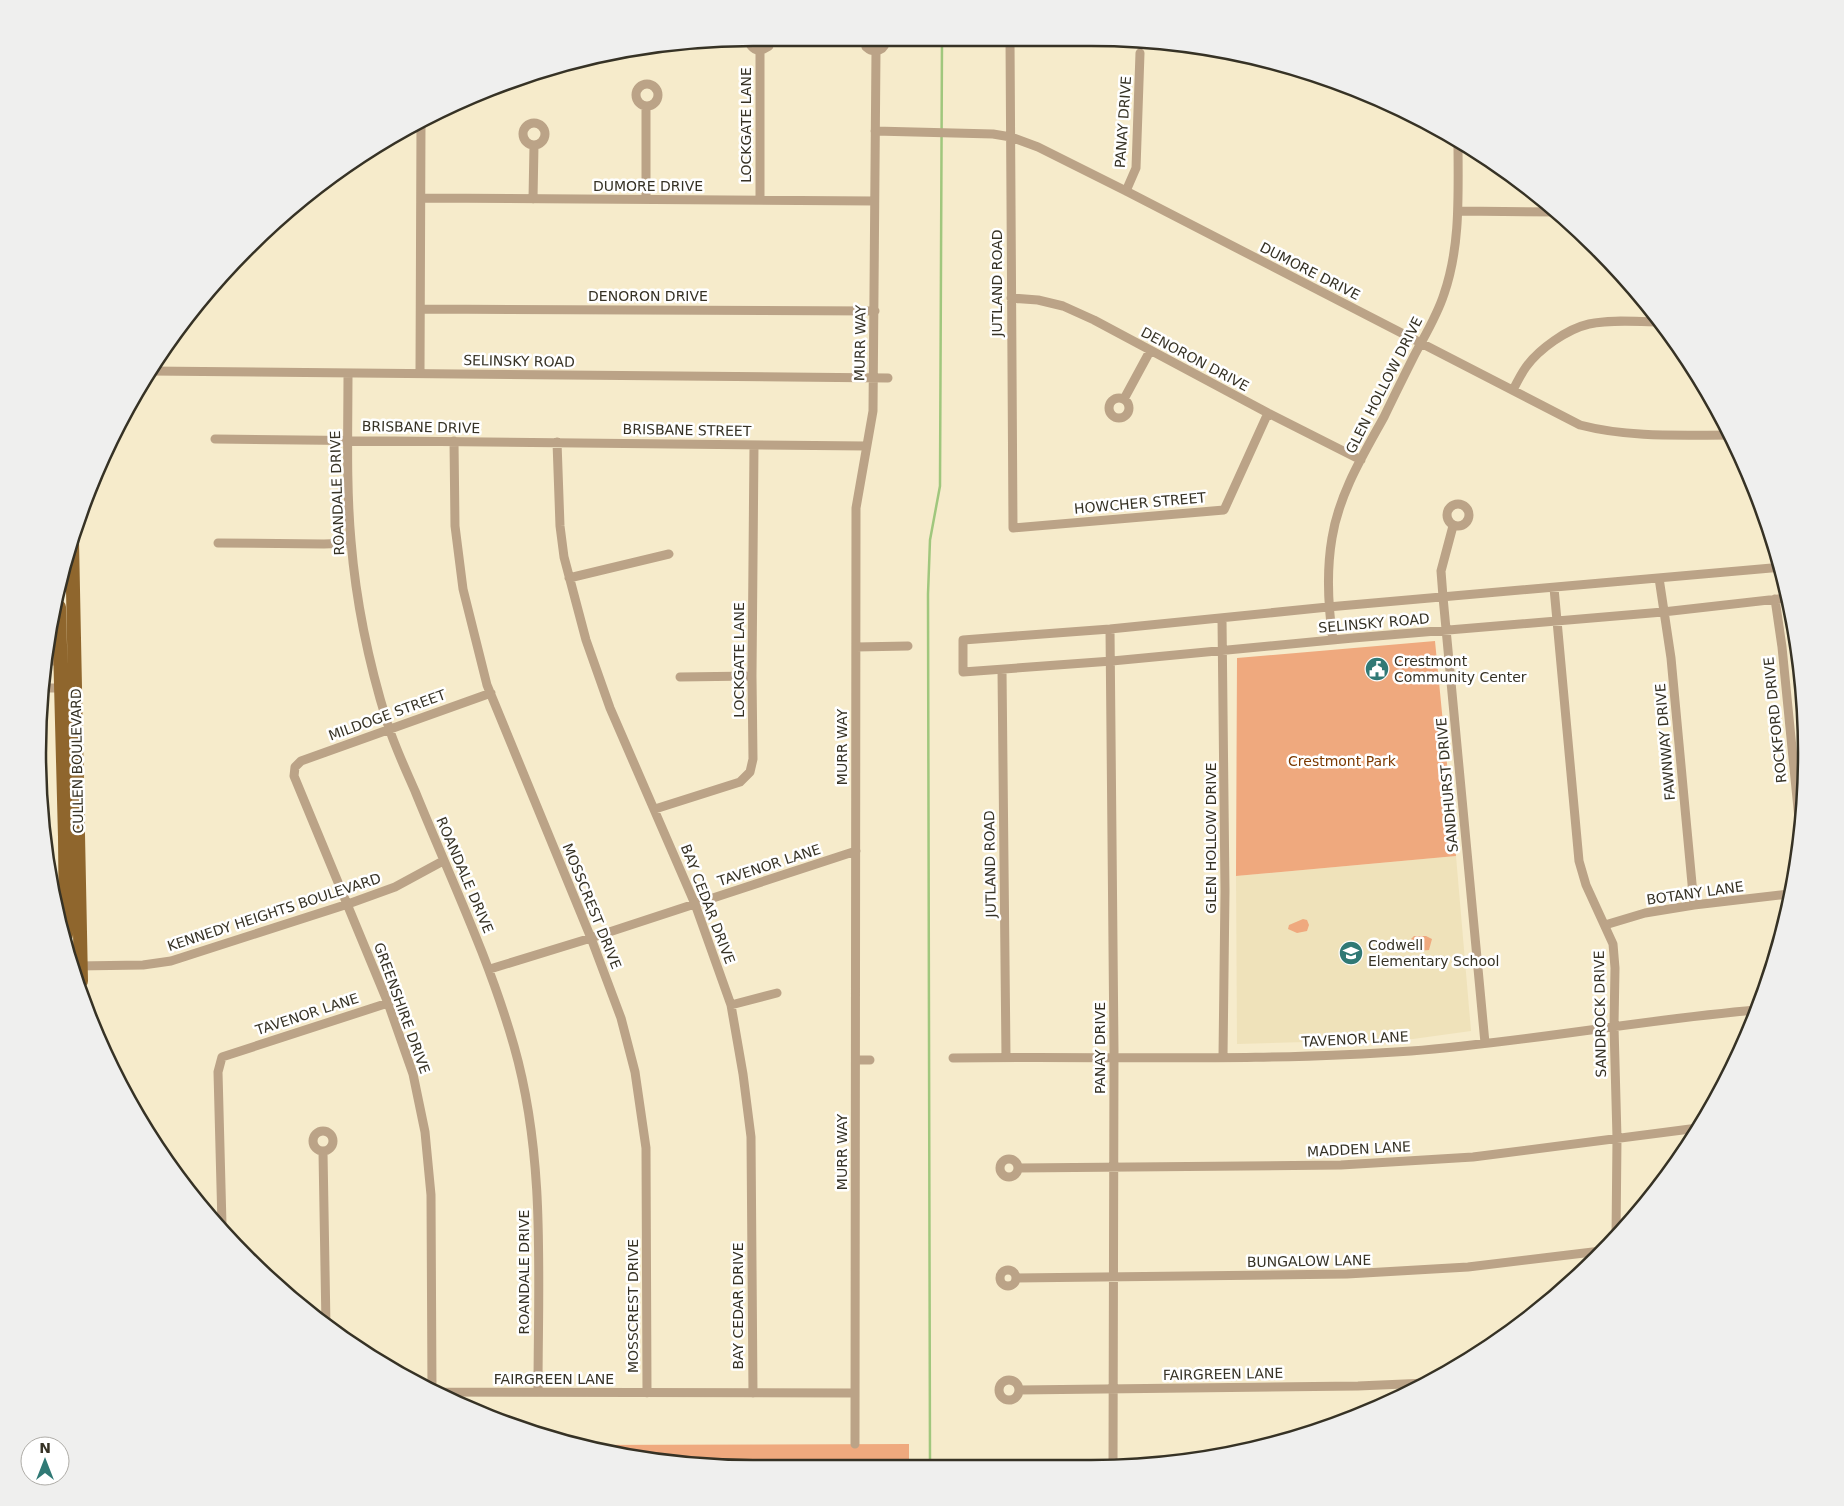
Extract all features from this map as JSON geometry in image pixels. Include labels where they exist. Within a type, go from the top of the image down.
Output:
[{"type":"main road","name":"CULLEN BOULEVARD","points":[[67,922],[72,836],[76,675],[72,565]]},
{"type":"main road","name":"CULLEN BOULEVARD","points":[[57,631],[55,661],[61,688],[79,964]]},
{"type":"street","name":"LOCKGATE LANE","points":[[752,46],[760,51]]},
{"type":"street","name":"LOCKGATE LANE","points":[[760,51],[769,46]]},
{"type":"street","points":[[866,46],[876,52],[884,46]]},
{"type":"street","name":"JUTLAND ROAD","points":[[1010,46],[1013,528]]},
{"type":"street","name":"LOCKGATE LANE","points":[[760,51],[760,200]]},
{"type":"street","name":"MURR WAY","points":[[856,1444],[856,508],[873,411],[876,52]]},
{"type":"street","name":"PANAY DRIVE","points":[[1126,191],[1136,168],[1140,53]]},
{"type":"street","points":[[646,106],[646,199]]},
{"type":"street","points":[[420,373],[421,129]]},
{"type":"street","name":"DUMORE DRIVE","points":[[875,131],[975,132],[1011,138],[1038,147],[1580,425],[1628,434],[1722,435]]},
{"type":"street","points":[[533,199],[534,145]]},
{"type":"street","name":"GLEN HOLLOW DRIVE","points":[[1333,640],[1328,608],[1327,578],[1332,536],[1342,499],[1444,295],[1452,265],[1458,211],[1458,149]]},
{"type":"street","name":"DUMORE DRIVE","points":[[421,198],[874,201]]},
{"type":"street","points":[[1458,211],[1545,212]]},
{"type":"street","name":"DENORON DRIVE","points":[[1011,298],[1038,300],[1063,306],[1094,320],[1268,413],[1361,460]]},
{"type":"street","name":"DENORON DRIVE","points":[[420,309],[875,311]]},
{"type":"street","points":[[1513,390],[1526,366],[1562,335],[1588,324],[1620,321],[1651,322]]},
{"type":"street","points":[[1124,399],[1150,351]]},
{"type":"street","name":"SELINSKY ROAD","points":[[158,372],[348,372],[888,378]]},
{"type":"street","name":"ROANDALE DRIVE","points":[[348,372],[351,543],[361,617],[368,649],[389,728],[443,861],[490,969],[515,1047],[530,1117],[538,1191],[538,1392]]},
{"type":"street","name":"HOWCHER STREET","points":[[1013,528],[1224,510],[1268,413]]},
{"type":"street","name":"BRISBANE DRIVE","points":[[215,439],[508,442]]},
{"type":"street","name":"MOSSCREST DRIVE","points":[[454,441],[456,526],[463,588],[491,693],[591,938],[621,1018],[635,1072],[646,1148],[647,1393]]},
{"type":"street","name":"BRISBANE STREET","points":[[508,442],[866,446]]},
{"type":"street","name":"BAY CEDAR DRIVE","points":[[557,442],[560,526],[569,578],[586,640],[610,708],[655,809],[694,904],[731,1005],[744,1074],[751,1137],[753,1393]]},
{"type":"street","name":"LOCKGATE LANE","points":[[655,809],[740,782],[750,772],[753,759],[754,445]]},
{"type":"street","name":"SANDHURST DRIVE","points":[[1453,526],[1441,571],[1485,1043]]},
{"type":"street","points":[[218,542],[351,543]]},
{"type":"street","points":[[569,578],[670,554]]},
{"type":"street","name":"SELINSKY ROAD","points":[[1773,567],[1222,619],[962,640],[962,672],[1112,661],[1663,612],[1780,599]]},
{"type":"street","name":"FAWNWAY DRIVE","points":[[1659,578],[1671,658],[1694,905]]},
{"type":"street","name":"SANDROCK DRIVE","points":[[1554,588],[1579,862],[1586,884],[1613,944],[1615,968],[1614,1026],[1617,1138],[1616,1225]]},
{"type":"street","name":"ROCKFORD DRIVE","points":[[1776,599],[1796,792]]},
{"type":"street","name":"GLEN HOLLOW DRIVE","points":[[1222,619],[1225,891],[1223,1057]]},
{"type":"street","name":"PANAY DRIVE","points":[[1110,629],[1112,661],[1114,1058],[1113,1459]]},
{"type":"street","points":[[856,647],[908,646]]},
{"type":"street","points":[[50,688],[61,688],[76,675],[55,661]]},
{"type":"street","name":"JUTLAND ROAD","points":[[1002,670],[1006,1057]]},
{"type":"street","points":[[680,677],[752,676]]},
{"type":"street","name":"MILDOGE STREET","points":[[295,767],[301,761],[491,693]]},
{"type":"street","name":"GREENSHIRE DRIVE","points":[[295,767],[294,776],[388,1002],[413,1074],[425,1132],[432,1231],[432,1383]]},
{"type":"street","name":"TAVENOR LANE","points":[[490,969],[856,852]]},
{"type":"street","name":"KENNEDY HEIGHTS BOULEVARD","points":[[80,966],[143,965],[172,961],[395,887],[443,861]]},
{"type":"street","name":"BOTANY LANE","points":[[1605,925],[1645,913],[1783,895]]},
{"type":"street","points":[[731,1005],[777,994]]},
{"type":"street","name":"TAVENOR LANE","points":[[222,1219],[218,1072],[222,1057],[388,1002]]},
{"type":"street","name":"TAVENOR LANE","points":[[954,1058],[1223,1057],[1410,1051],[1749,1011]]},
{"type":"street","points":[[856,1060],[870,1060]]},
{"type":"street","name":"MADDEN LANE","points":[[1018,1168],[1350,1164],[1473,1157],[1689,1129]]},
{"type":"street","points":[[323,1152],[326,1316]]},
{"type":"street","name":"BUNGALOW LANE","points":[[1016,1278],[1347,1274],[1468,1267],[1592,1252]]},
{"type":"street","name":"FAIRGREEN LANE","points":[[1019,1390],[1410,1384]]},
{"type":"street","name":"FAIRGREEN LANE","points":[[451,1392],[856,1393]]},
{"type":"shaded area","name":"Codwell Elementary School","points":[[1456,856],[1471,1031],[1413,1039],[1237,1044],[1236,876]]},
{"type":"green space","name":"Crestmont Park","points":[[1435,641],[1456,856],[1236,876],[1237,658]]},
{"type":"green space","points":[[1303,919],[1307,920],[1309,925],[1307,931],[1297,933],[1288,929],[1289,925]]},
{"type":"green space","points":[[1414,936],[1426,936],[1432,939],[1429,950],[1418,951],[1412,947],[1411,939]]},
{"type":"green space","points":[[909,1444],[909,1460],[753,1460],[707,1458],[661,1454],[610,1445]]},
{"type":"waterway","points":[[930,1460],[928,594],[930,540],[940,486],[942,46]]},
{"type":"place","name":"Crestmont Community Center","points":[[1377,669]]},
{"type":"place","name":"Codwell Elementary School","points":[[1351,953]]}]
